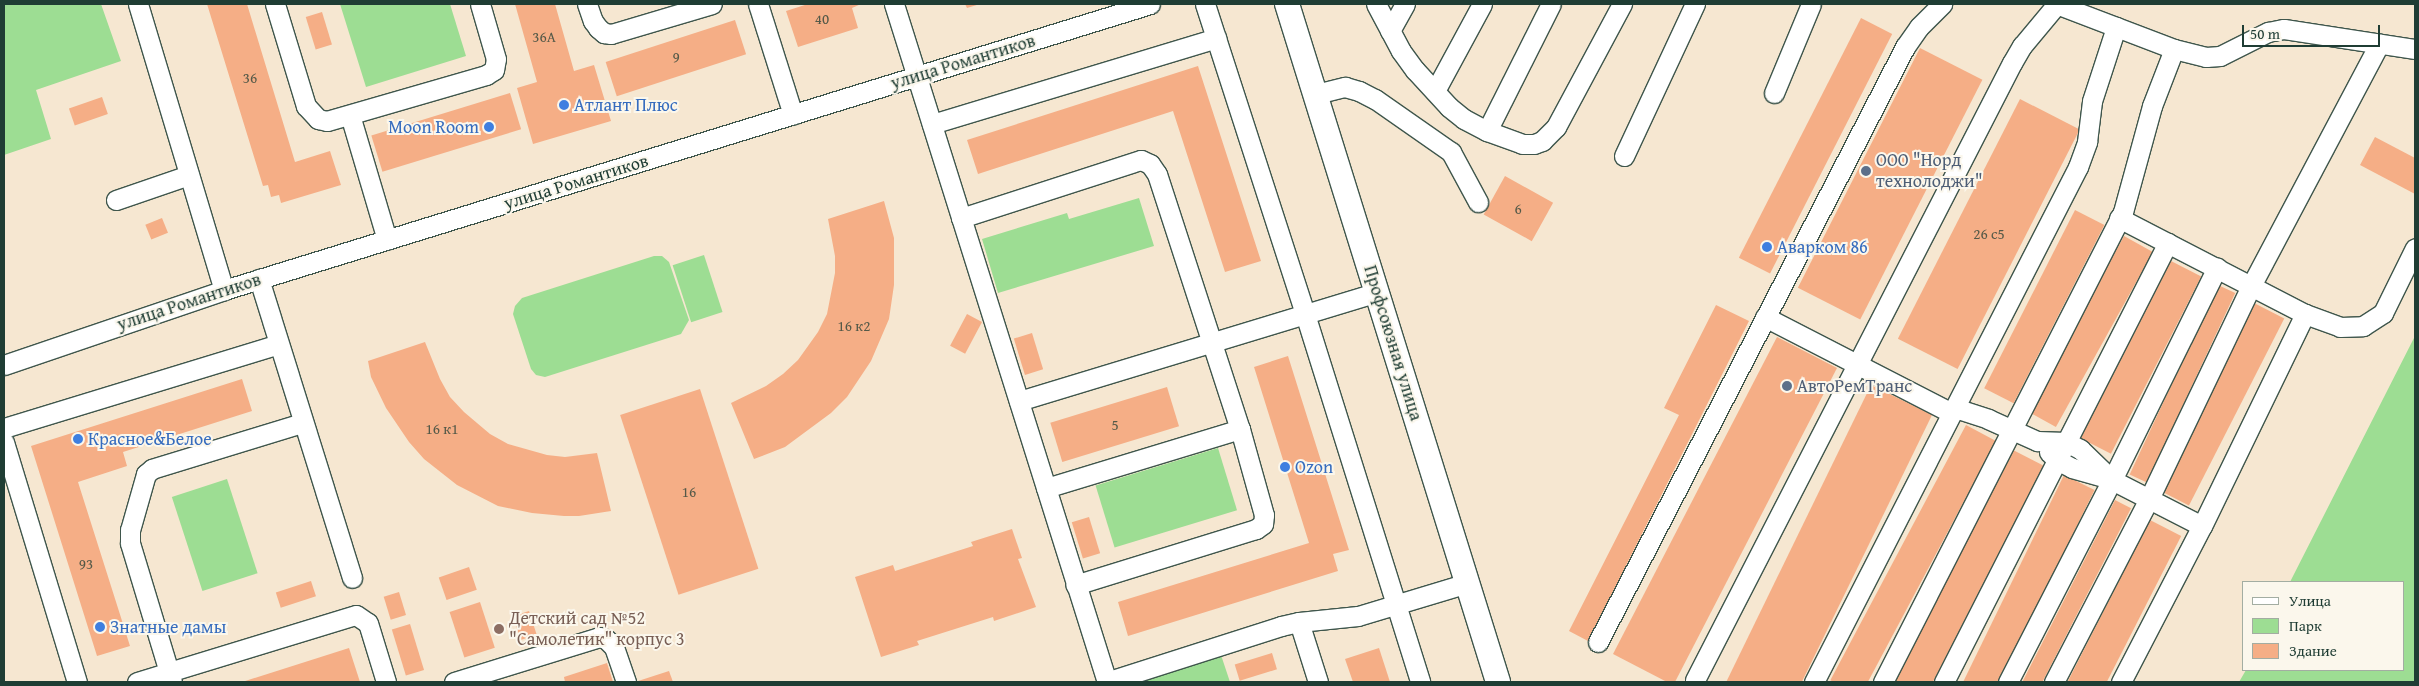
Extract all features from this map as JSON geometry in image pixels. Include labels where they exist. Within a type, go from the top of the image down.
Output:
[{"type":"main road","name":"Профсоюзная улица","points":[[1287,4],[1498,682]]},
{"type":"street","points":[[138,4],[224,290]]},
{"type":"street","points":[[275,4],[306,106],[318,119],[327,121],[486,75],[494,70],[496,59],[480,4]]},
{"type":"street","points":[[587,4],[592,21],[604,33],[611,34],[712,4]]},
{"type":"street","points":[[758,4],[793,115]]},
{"type":"street","points":[[894,4],[1106,682],[1299,622],[1358,616],[1467,582]]},
{"type":"street","name":"улица Романтиков","points":[[4,365],[224,290],[1150,4]]},
{"type":"street","points":[[1205,4],[1305,314],[1420,682]]},
{"type":"street","points":[[1376,4],[1414,70],[1464,119],[1487,131],[1522,144],[1534,144],[1549,135],[1556,127],[1622,4]]},
{"type":"street","points":[[1390,30],[1405,4]]},
{"type":"street","points":[[1435,91],[1482,4]]},
{"type":"street","points":[[1487,131],[1551,4]]},
{"type":"street","points":[[1624,156],[1695,4]]},
{"type":"street","points":[[1774,93],[1811,4]]},
{"type":"street","points":[[1598,642],[1904,47],[1919,27],[1942,4]]},
{"type":"street","points":[[1695,680],[2012,63],[2022,46],[2057,4],[2174,49],[2206,57],[2220,56],[2268,32],[2284,29],[2415,49]]},
{"type":"street","points":[[1814,682],[2078,167],[2087,142],[2092,101],[2116,27]]},
{"type":"street","points":[[932,124],[1216,38]]},
{"type":"street","points":[[2054,682],[2149,499],[2251,286],[2379,44]]},
{"type":"street","points":[[1884,682],[2014,430],[2119,218],[2152,106],[2174,49]]},
{"type":"street","points":[[1316,94],[1338,88],[1350,88],[1367,94],[1400,116],[1451,152],[1478,202]]},
{"type":"street","points":[[350,114],[387,240]]},
{"type":"street","points":[[961,218],[1141,160],[1150,164],[1157,174],[1240,428],[1264,515],[1263,524],[1256,529],[1075,585]]},
{"type":"street","points":[[116,200],[189,175]]},
{"type":"street","points":[[2119,218],[2305,314],[2340,327],[2363,326],[2383,313],[2415,248]]},
{"type":"street","points":[[1944,682],[2168,243]]},
{"type":"street","points":[[2008,682],[2112,480],[2217,268]]},
{"type":"street","points":[[259,279],[302,423],[352,578]]},
{"type":"street","points":[[1019,401],[1378,292]]},
{"type":"street","points":[[2122,682],[2202,526],[2305,314]]},
{"type":"street","points":[[1765,317],[1954,410],[2014,430],[2037,441],[2057,460],[2072,468],[2112,480],[2202,526]]},
{"type":"street","points":[[4,428],[278,344]]},
{"type":"street","points":[[171,677],[130,543],[130,530],[146,474],[152,469],[302,423]]},
{"type":"street","points":[[1046,488],[1240,428]]},
{"type":"street","points":[[2037,441],[2066,442],[2080,449],[2112,480]]},
{"type":"street","points":[[4,442],[77,682]]},
{"type":"street","points":[[137,682],[171,677],[356,615],[368,623],[386,682]]},
{"type":"street","points":[[1299,622],[1318,682]]},
{"type":"street","points":[[454,682],[599,638],[606,638],[614,647],[626,682]]},
{"type":"green space","points":[[4,4],[101,4],[121,61],[36,90],[51,139],[4,155]]},
{"type":"green space","points":[[340,4],[450,4],[466,56],[366,87]]},
{"type":"green space","points":[[1139,198],[1154,246],[998,293],[982,239],[1067,213],[1069,219]]},
{"type":"green space","points":[[704,255],[723,312],[691,322],[673,265]]},
{"type":"green space","points":[[654,256],[662,256],[669,262],[689,320],[681,334],[545,377],[536,375],[531,369],[513,314],[515,306],[522,298]]},
{"type":"green space","points":[[2415,336],[2415,682],[2239,682],[2245,671],[2404,671],[2404,581],[2291,581]]},
{"type":"green space","points":[[1218,448],[1237,510],[1115,548],[1096,485]]},
{"type":"green space","points":[[227,479],[258,573],[202,591],[172,497]]},
{"type":"green space","points":[[1221,655],[1230,682],[1141,682],[1140,680]]},
{"type":"building","points":[[207,4],[247,4],[295,162],[330,151],[341,185],[281,203],[279,195],[271,197],[268,185],[263,186]]},
{"type":"building","name":"Атлант Плюс","points":[[515,4],[555,4],[574,71],[594,65],[611,121],[533,144],[517,88],[537,82]]},
{"type":"building","points":[[808,4],[861,4],[852,8],[858,28],[798,47],[786,11]]},
{"type":"building","points":[[965,4],[980,4],[967,8]]},
{"type":"building","points":[[322,12],[332,45],[316,49],[306,17]]},
{"type":"building","points":[[1861,18],[1892,34],[1770,274],[1739,258]]},
{"type":"building","points":[[735,20],[746,54],[617,96],[606,62]]},
{"type":"building","points":[[1920,48],[1982,80],[1860,319],[1798,288]]},
{"type":"building","points":[[1198,66],[1261,261],[1225,272],[1173,111],[978,174],[967,140]]},
{"type":"building","points":[[510,93],[521,129],[382,172],[371,135]]},
{"type":"building","points":[[102,97],[108,114],[75,125],[69,108]]},
{"type":"building","points":[[2020,99],[2080,129],[1958,369],[1898,339]]},
{"type":"building","points":[[2375,137],[2415,158],[2415,194],[2360,165]]},
{"type":"building","points":[[1505,176],[1553,203],[1532,241],[1484,214]]},
{"type":"building","points":[[884,201],[894,238],[894,285],[889,319],[871,361],[847,397],[831,413],[785,447],[754,459],[731,403],[766,386],[783,374],[798,360],[818,332],[827,314],[835,273],[835,256],[828,219]]},
{"type":"building","points":[[2075,210],[2104,225],[2014,403],[1984,388]]},
{"type":"building","points":[[162,218],[168,233],[151,240],[145,225]]},
{"type":"building","points":[[2124,236],[2153,252],[2056,427],[2027,411]]},
{"type":"building","points":[[2171,261],[2201,276],[2111,454],[2081,438]]},
{"type":"building","points":[[2218,285],[2235,293],[2147,482],[2130,474]]},
{"type":"building","points":[[2254,303],[2284,318],[2189,506],[2159,490]]},
{"type":"building","points":[[1716,305],[1749,321],[1588,641],[1569,631],[1679,415],[1664,408]]},
{"type":"building","points":[[967,314],[982,322],[965,354],[950,346]]},
{"type":"building","points":[[1032,333],[1043,369],[1025,375],[1014,339]]},
{"type":"building","points":[[1777,337],[1837,368],[1675,682],[1667,682],[1613,654]]},
{"type":"building","points":[[425,342],[440,379],[450,397],[464,412],[490,434],[508,444],[547,455],[565,457],[597,453],[611,511],[579,516],[564,516],[532,513],[498,506],[457,485],[424,459],[409,442],[386,408],[371,377],[368,361]]},
{"type":"building","points":[[1288,356],[1349,550],[1333,554],[1338,571],[1128,636],[1118,602],[1309,543],[1254,367]]},
{"type":"building","points":[[242,379],[252,411],[123,452],[127,466],[78,482],[130,646],[97,656],[31,446]]},
{"type":"building","points":[[1871,385],[1932,415],[1802,682],[1726,682]]},
{"type":"building","points":[[1167,387],[1179,426],[1062,462],[1050,423]]},
{"type":"building","points":[[700,389],[758,569],[679,595],[620,415]]},
{"type":"building","points":[[1966,425],[1996,441],[1868,682],[1834,682],[1830,680]]},
{"type":"building","points":[[2013,450],[2043,465],[1933,682],[1895,682]]},
{"type":"building","points":[[2064,475],[2095,490],[2001,682],[1963,682]]},
{"type":"building","points":[[2115,500],[2131,508],[2042,682],[2022,682]]},
{"type":"building","points":[[1089,517],[1100,553],[1083,559],[1072,522]]},
{"type":"building","points":[[2150,520],[2181,536],[2107,682],[2067,682]]},
{"type":"building","points":[[1012,529],[1022,558],[1018,559],[1036,607],[994,621],[993,617],[917,641],[919,645],[881,657],[855,577],[893,565],[895,571],[973,546],[971,542]]},
{"type":"building","points":[[469,567],[477,590],[447,600],[439,577]]},
{"type":"building","points":[[311,581],[316,596],[281,608],[276,592]]},
{"type":"building","points":[[399,592],[406,615],[391,620],[384,597]]},
{"type":"building","points":[[480,602],[495,648],[464,658],[450,612]]},
{"type":"building","points":[[529,611],[537,635],[521,640],[513,616]]},
{"type":"building","points":[[410,624],[424,670],[406,675],[392,630]]},
{"type":"building","points":[[349,648],[360,682],[242,682]]},
{"type":"building","points":[[1379,648],[1390,682],[1353,682],[1345,659]]},
{"type":"building","points":[[1272,653],[1277,669],[1240,681],[1235,664]]},
{"type":"building","points":[[607,663],[613,682],[565,682],[564,677]]},
{"type":"building","points":[[669,671],[673,682],[635,682]]},
{"type":"place","name":"Атлант Плюс","points":[[564,105]]},
{"type":"place","name":"Moon Room","points":[[489,127]]},
{"type":"place","name":"ООО \"Норд технолоджи\"","points":[[1866,171]]},
{"type":"place","name":"Аварком 86","points":[[1767,247]]},
{"type":"place","name":"АвтоРемТранс","points":[[1787,386]]},
{"type":"place","name":"Красное&Белое","points":[[78,439]]},
{"type":"place","name":"Ozon","points":[[1285,467]]},
{"type":"place","name":"Знатные дамы","points":[[100,627]]},
{"type":"place","name":"Детский сад №52 \"Самолетик\" корпус 3","points":[[499,629]]}]
